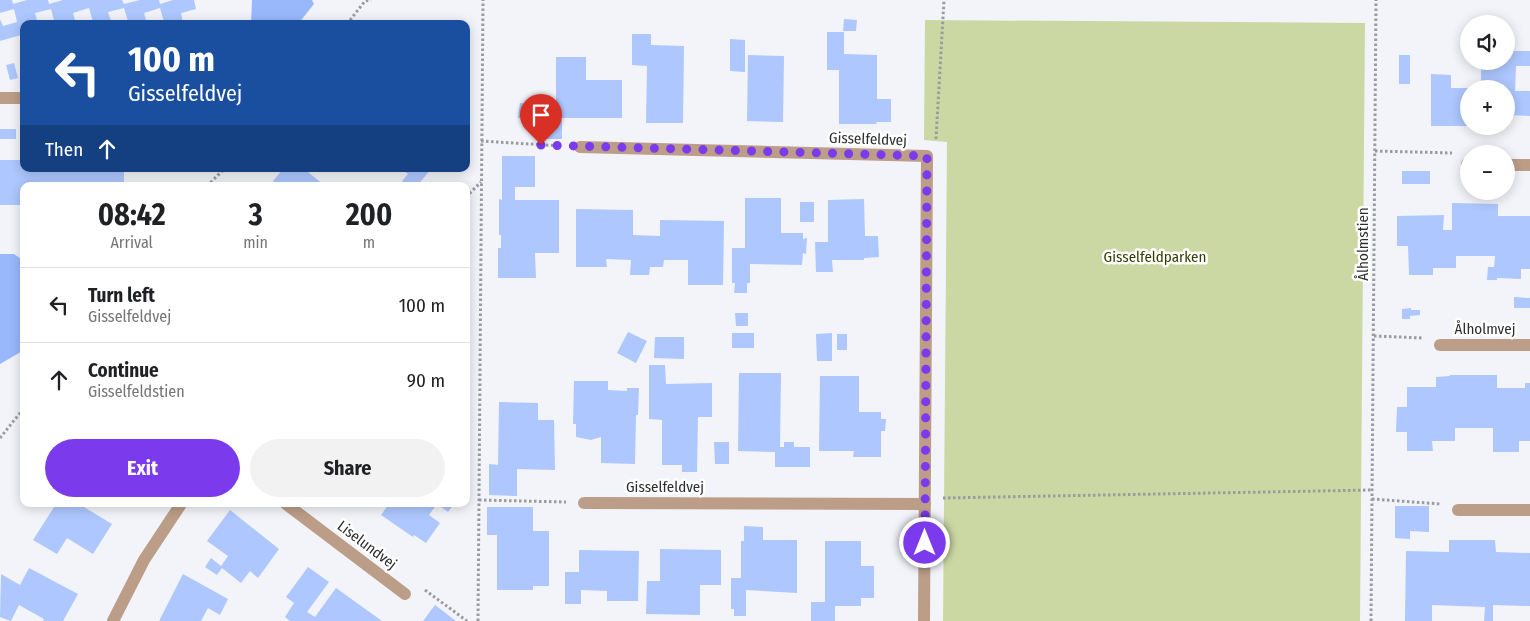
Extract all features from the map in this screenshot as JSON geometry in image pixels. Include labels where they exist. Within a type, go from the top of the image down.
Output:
[{"type":"street","points":[[0,98],[20,98]]},
{"type":"street","name":"Gisselfeldvej","points":[[580,147],[927,156],[924,621]]},
{"type":"street","points":[[1515,165],[1530,165]]},
{"type":"street","name":"Ålholmvej","points":[[1440,345],[1530,345]]},
{"type":"street","name":"Gisselfeldvej","points":[[584,503],[925,501]]},
{"type":"street","points":[[113,621],[144,560],[179,507]]},
{"type":"street","name":"Liselundvej","points":[[290,507],[405,594]]},
{"type":"street","points":[[1458,510],[1530,510]]},
{"type":"path","points":[[350,20],[365,1],[371,0]]},
{"type":"path","points":[[478,621],[483,0]]},
{"type":"path","points":[[927,156],[936,147],[944,0]]},
{"type":"path","name":"Ålholmstien","points":[[1371,621],[1376,0]]},
{"type":"path","points":[[481,141],[580,147]]},
{"type":"path","points":[[1375,151],[1457,153],[1460,156]]},
{"type":"path","points":[[211,182],[221,172]]},
{"type":"path","points":[[470,194],[481,182]]},
{"type":"path","points":[[1374,336],[1429,338],[1440,345]]},
{"type":"path","points":[[0,438],[20,413]]},
{"type":"path","points":[[925,501],[1372,490]]},
{"type":"path","points":[[1372,499],[1439,503],[1458,510]]},
{"type":"path","points":[[479,500],[584,503]]},
{"type":"path","points":[[405,594],[420,587],[467,621]]},
{"type":"green space","name":"Gisselfeldparken","points":[[925,20],[1365,23],[1360,621],[943,621],[947,142],[924,140]]},
{"type":"water","points":[[252,0],[312,0],[314,4],[301,20],[251,20]]},
{"type":"water","points":[[0,254],[14,254],[20,258],[20,351],[0,364]]},
{"type":"building","points":[[0,0],[12,0],[13,4],[27,0],[48,0],[49,4],[63,0],[122,0],[124,4],[140,0],[159,0],[160,4],[173,0],[194,0],[196,9],[181,13],[182,20],[163,20],[160,8],[144,13],[146,20],[128,20],[124,8],[108,12],[111,20],[92,20],[89,8],[73,13],[75,20],[54,20],[51,9],[35,13],[37,20],[20,20],[20,35],[0,41],[0,19],[3,26],[17,22],[14,9],[0,13]]},
{"type":"building","points":[[844,19],[857,20],[856,31],[843,31]]},
{"type":"building","points":[[827,32],[844,32],[844,54],[877,55],[877,99],[891,99],[891,122],[839,124],[839,70],[827,70]]},
{"type":"building","points":[[632,34],[651,34],[651,45],[684,46],[683,123],[646,123],[647,66],[632,65]]},
{"type":"building","points":[[730,39],[745,40],[745,72],[730,71]]},
{"type":"building","points":[[1515,51],[1530,51],[1530,66],[1516,66],[1515,91],[1515,80],[1481,80],[1481,70],[1515,70]]},
{"type":"building","points":[[748,55],[784,56],[783,122],[747,121]]},
{"type":"building","points":[[1399,55],[1410,55],[1410,84],[1399,84]]},
{"type":"building","points":[[556,57],[586,57],[586,80],[622,80],[622,118],[558,118],[558,120],[562,120],[562,139],[535,139],[535,103],[556,103]]},
{"type":"building","points":[[14,63],[18,78],[10,80],[6,65]]},
{"type":"building","points":[[1431,74],[1451,75],[1451,88],[1460,88],[1460,126],[1431,126]]},
{"type":"building","points":[[1515,91],[1530,91],[1530,116],[1515,115]]},
{"type":"building","points":[[520,103],[530,104],[528,119],[518,118]]},
{"type":"building","points":[[0,129],[16,129],[16,139],[0,139]]},
{"type":"building","points":[[502,156],[535,156],[535,187],[515,187],[515,200],[559,200],[559,253],[535,253],[536,278],[498,278],[498,248],[501,248],[499,199],[502,200]]},
{"type":"building","points":[[0,160],[20,160],[20,172],[124,172],[124,182],[20,182],[20,205],[0,205]]},
{"type":"building","points":[[1402,171],[1430,171],[1430,184],[1402,184]]},
{"type":"building","points":[[280,172],[308,172],[320,182],[274,182],[273,181]]},
{"type":"building","points":[[405,172],[429,172],[420,182],[403,182],[402,181],[408,174]]},
{"type":"building","points":[[745,198],[781,198],[781,233],[803,233],[803,239],[807,238],[806,254],[803,253],[802,265],[750,264],[750,283],[747,283],[747,293],[734,293],[735,283],[732,283],[732,248],[745,248]]},
{"type":"building","points":[[864,199],[865,236],[878,236],[879,257],[864,258],[864,260],[832,260],[833,272],[816,272],[815,242],[828,242],[828,200]]},
{"type":"building","points":[[800,202],[814,202],[814,222],[800,222]]},
{"type":"building","points":[[1452,203],[1498,204],[1498,216],[1530,216],[1530,269],[1521,269],[1521,279],[1497,278],[1497,280],[1487,280],[1488,267],[1494,267],[1495,256],[1456,256],[1456,268],[1433,268],[1433,275],[1409,275],[1408,246],[1397,246],[1397,216],[1444,215],[1443,230],[1452,230]]},
{"type":"building","points":[[576,209],[633,210],[633,235],[660,236],[660,220],[724,221],[723,285],[688,285],[688,260],[664,260],[663,267],[650,267],[649,275],[630,275],[631,260],[606,259],[607,267],[576,267]]},
{"type":"building","points":[[1514,297],[1530,298],[1530,308],[1514,308]]},
{"type":"building","points":[[1411,308],[1411,310],[1420,310],[1420,315],[1410,316],[1410,319],[1402,319],[1402,309]]},
{"type":"building","points":[[735,313],[748,313],[748,326],[736,326]]},
{"type":"building","points":[[628,332],[647,341],[636,363],[617,353]]},
{"type":"building","points":[[732,333],[754,333],[754,348],[732,348]]},
{"type":"building","points":[[832,333],[832,361],[817,361],[816,334]]},
{"type":"building","points":[[837,334],[847,334],[847,350],[837,350]]},
{"type":"building","points":[[655,337],[684,337],[684,359],[654,358]]},
{"type":"building","points":[[649,365],[665,365],[666,384],[712,383],[712,417],[698,417],[697,472],[682,472],[682,465],[662,465],[662,420],[649,419]]},
{"type":"building","points":[[739,373],[781,373],[780,447],[784,447],[784,442],[794,442],[794,447],[810,447],[810,467],[775,467],[775,452],[738,451]]},
{"type":"building","points":[[1450,375],[1497,375],[1497,388],[1525,388],[1525,383],[1530,383],[1530,441],[1519,441],[1519,452],[1493,452],[1493,428],[1455,428],[1455,441],[1432,441],[1433,451],[1407,451],[1407,432],[1396,432],[1397,407],[1407,407],[1407,387],[1436,387],[1436,377]]},
{"type":"building","points":[[820,376],[859,376],[859,412],[881,412],[881,419],[886,419],[885,431],[881,431],[881,457],[853,457],[854,451],[819,451]]},
{"type":"building","points":[[574,381],[608,381],[608,390],[627,391],[627,388],[639,388],[638,415],[636,415],[635,464],[601,463],[601,437],[591,440],[576,437],[576,424],[573,424]]},
{"type":"building","points":[[499,402],[538,403],[538,420],[554,420],[555,470],[517,469],[517,496],[489,495],[489,464],[498,465]]},
{"type":"building","points":[[714,442],[729,442],[729,464],[715,464]]},
{"type":"building","points":[[1395,506],[1429,506],[1429,532],[1410,531],[1410,539],[1395,538]]},
{"type":"building","points":[[54,507],[84,507],[112,524],[93,554],[67,538],[57,554],[33,540]]},
{"type":"building","points":[[387,507],[435,507],[429,515],[440,523],[426,543],[414,535],[413,537],[381,515]]},
{"type":"building","points":[[441,507],[452,507],[448,512]]},
{"type":"building","points":[[487,507],[533,507],[533,531],[549,531],[549,586],[533,586],[533,590],[497,590],[497,535],[487,535]]},
{"type":"building","points":[[230,510],[279,549],[258,578],[250,571],[241,583],[222,568],[217,575],[205,567],[211,558],[221,566],[228,556],[207,541]]},
{"type":"building","points":[[744,526],[763,527],[763,540],[797,540],[797,593],[746,590],[746,616],[734,616],[734,609],[731,609],[731,578],[741,578],[741,541],[744,541]]},
{"type":"building","points":[[1449,540],[1495,540],[1496,552],[1530,553],[1530,606],[1493,605],[1493,621],[1484,621],[1485,607],[1432,605],[1432,621],[1405,621],[1406,551],[1449,552]]},
{"type":"building","points":[[825,541],[861,541],[861,566],[874,566],[874,598],[861,598],[861,606],[835,606],[835,621],[811,621],[811,602],[825,602]]},
{"type":"building","points":[[660,549],[721,550],[721,585],[700,585],[700,615],[646,614],[647,581],[660,581]]},
{"type":"building","points":[[579,550],[639,551],[638,601],[607,601],[607,591],[581,590],[581,604],[565,604],[565,572],[579,572]]},
{"type":"building","points":[[308,567],[329,582],[307,612],[315,617],[336,588],[382,621],[290,621],[285,617],[294,603],[286,597]]},
{"type":"building","points":[[29,568],[78,594],[63,621],[43,621],[44,619],[19,605],[11,621],[0,617],[1,574],[20,585]]},
{"type":"building","points":[[183,574],[228,599],[220,615],[208,608],[201,621],[159,621]]},
{"type":"building","points":[[435,605],[456,621],[423,621]]},
{"type":"route","points":[[541,145],[927,156],[925,543]]}]
